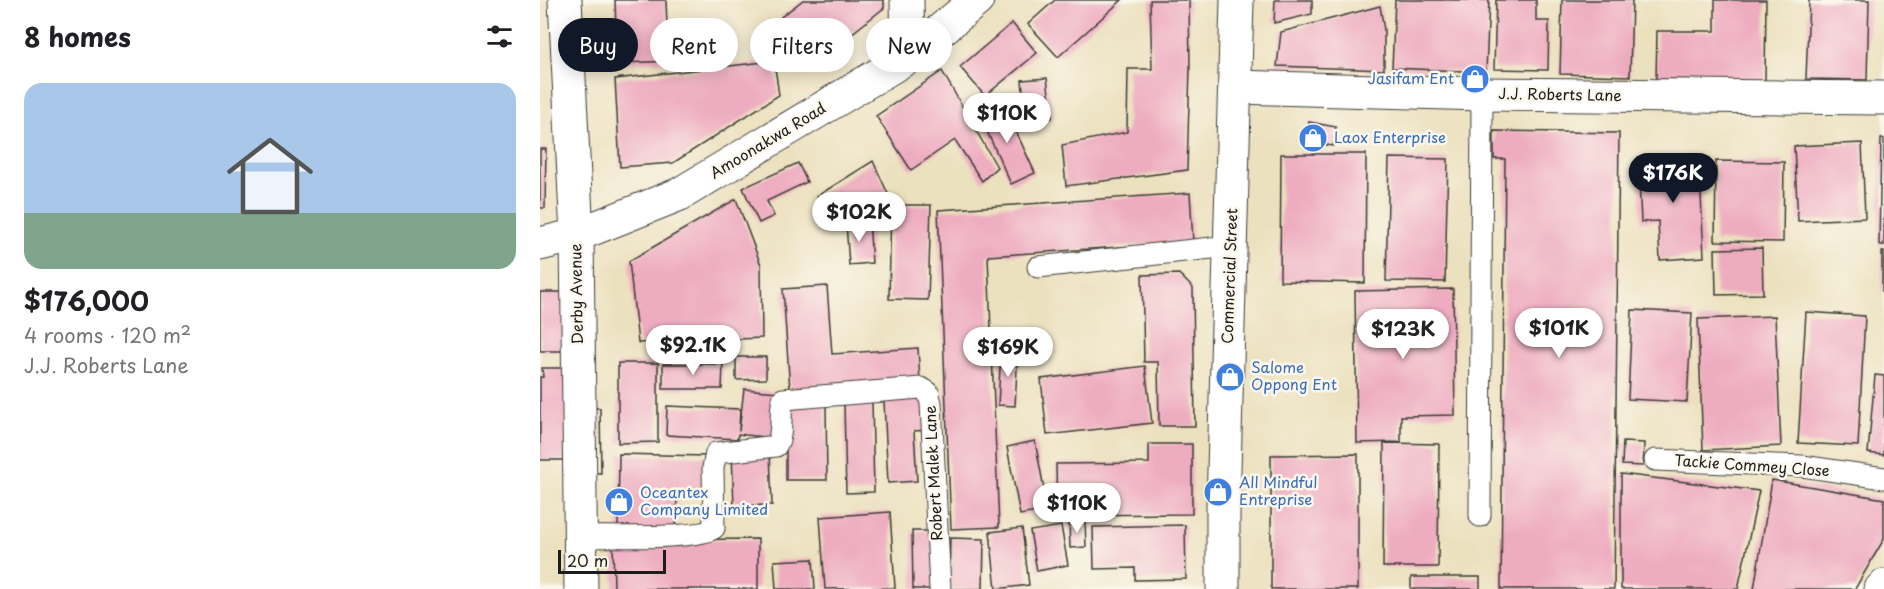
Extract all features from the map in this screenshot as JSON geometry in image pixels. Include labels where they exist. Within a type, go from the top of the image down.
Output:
[{"type":"street","name":"Derby Avenue","points":[[565,0],[577,236],[580,589]]},
{"type":"street","points":[[907,0],[907,18]]},
{"type":"street","name":"Amoonakwa Road","points":[[952,21],[977,0]]},
{"type":"street","name":"Commercial Street","points":[[1223,589],[1223,507],[1237,0]]},
{"type":"street","name":"Amoonakwa Road","points":[[540,244],[577,236],[680,194],[883,72]]},
{"type":"street","name":"J.J. Roberts Lane","points":[[1236,87],[1482,94],[1884,98]]},
{"type":"lane","points":[[1480,516],[1482,94]]},
{"type":"lane","points":[[1038,267],[1230,246]]},
{"type":"lane","name":"Robert Malek Lane","points":[[580,537],[682,535],[710,532],[714,528],[713,468],[716,453],[776,446],[780,441],[780,410],[783,399],[921,387],[928,392],[931,403],[940,589]]},
{"type":"lane","name":"Tackie Commey Close","points":[[1655,460],[1802,466],[1884,478]]},
{"type":"building","points":[[615,0],[666,0],[667,18],[650,18],[650,62],[638,62],[638,18],[616,18]]},
{"type":"building","points":[[803,0],[884,0],[884,8],[871,18],[866,18],[866,22],[854,32],[854,18],[781,17]]},
{"type":"building","points":[[1055,0],[1122,0],[1058,57],[1028,24]]},
{"type":"building","points":[[1150,0],[1189,0],[1187,170],[1066,186],[1062,145],[1127,132],[1128,69],[1152,69]]},
{"type":"building","points":[[1275,0],[1312,0],[1312,14],[1274,23]]},
{"type":"building","points":[[1395,0],[1489,0],[1486,72],[1392,68]]},
{"type":"building","points":[[1496,0],[1536,0],[1536,21],[1549,21],[1548,70],[1494,69]]},
{"type":"building","points":[[1562,0],[1632,0],[1630,76],[1560,74]]},
{"type":"building","points":[[1715,0],[1766,0],[1765,81],[1656,79],[1657,31],[1715,31]]},
{"type":"building","points":[[1809,0],[1869,0],[1867,80],[1806,79]]},
{"type":"building","points":[[1380,6],[1384,30],[1384,70],[1277,66],[1281,32]]},
{"type":"building","points":[[1012,23],[1037,53],[985,96],[960,67]]},
{"type":"building","points":[[750,64],[750,72],[776,72],[779,95],[673,163],[620,167],[615,79],[677,72],[738,72],[738,65]]},
{"type":"building","points":[[943,72],[997,167],[982,181],[955,140],[911,170],[876,116]]},
{"type":"building","points":[[1047,78],[1052,118],[1026,121],[1022,80]]},
{"type":"building","points":[[1004,105],[1035,173],[1011,184],[980,116]]},
{"type":"building","points":[[1309,122],[1336,127],[1333,146],[1306,142]]},
{"type":"building","points":[[1494,131],[1619,133],[1614,589],[1501,589],[1505,159],[1494,159]]},
{"type":"building","points":[[1881,139],[1884,139],[1884,245],[1879,245]]},
{"type":"building","points":[[1862,143],[1865,218],[1798,221],[1794,146]]},
{"type":"building","points":[[540,149],[546,149],[545,208],[540,208]]},
{"type":"building","points":[[1281,154],[1366,154],[1365,283],[1280,281]]},
{"type":"building","points":[[1699,155],[1704,257],[1660,260],[1658,221],[1641,222],[1638,158]]},
{"type":"building","points":[[1389,158],[1448,159],[1445,282],[1386,281]]},
{"type":"building","points":[[873,161],[889,196],[833,230],[817,196]]},
{"type":"building","points":[[1716,161],[1784,162],[1783,242],[1715,241]]},
{"type":"building","points":[[798,163],[807,182],[767,201],[774,216],[759,223],[743,188]]},
{"type":"building","points":[[1190,193],[1193,242],[988,256],[999,527],[951,529],[938,210]]},
{"type":"building","points":[[736,199],[761,265],[762,338],[638,343],[629,261]]},
{"type":"building","points":[[891,205],[931,205],[928,300],[889,299]]},
{"type":"building","points":[[869,221],[872,263],[849,265],[846,223]]},
{"type":"building","points":[[1762,248],[1763,294],[1716,295],[1715,249]]},
{"type":"building","points":[[1882,252],[1884,252],[1884,291],[1882,291]]},
{"type":"building","points":[[1179,274],[1193,288],[1195,426],[1159,426],[1158,362],[1144,362],[1142,275]]},
{"type":"building","points":[[827,286],[832,354],[918,348],[920,381],[790,390],[783,289]]},
{"type":"building","points":[[1453,289],[1455,415],[1401,416],[1401,442],[1357,443],[1355,291]]},
{"type":"building","points":[[540,292],[573,292],[573,351],[540,351]]},
{"type":"building","points":[[1632,310],[1692,313],[1687,402],[1628,399]]},
{"type":"building","points":[[1806,312],[1865,316],[1858,446],[1798,443]]},
{"type":"building","points":[[1775,316],[1781,446],[1703,450],[1698,319]]},
{"type":"building","points":[[1001,349],[1018,350],[1015,406],[998,405]]},
{"type":"building","points":[[736,357],[766,357],[766,379],[736,380]]},
{"type":"building","points":[[618,363],[658,363],[658,442],[618,443]]},
{"type":"building","points":[[663,364],[723,364],[722,389],[663,389]]},
{"type":"building","points":[[1145,366],[1152,423],[1047,435],[1041,379]]},
{"type":"building","points":[[542,368],[573,368],[573,460],[540,460],[540,377],[543,377]]},
{"type":"building","points":[[1875,375],[1884,376],[1884,455],[1868,453]]},
{"type":"building","points":[[744,389],[778,392],[773,438],[738,434],[738,439],[666,435],[667,406],[740,409],[739,431]]},
{"type":"building","points":[[926,398],[927,430],[914,431],[917,481],[888,483],[884,401]]},
{"type":"building","points":[[872,402],[874,492],[846,493],[844,403]]},
{"type":"building","points":[[826,405],[827,480],[786,480],[786,406]]},
{"type":"building","points":[[585,408],[600,408],[601,473],[586,473]]},
{"type":"building","points":[[1035,441],[1048,510],[1020,515],[1007,447]]},
{"type":"building","points":[[1623,442],[1644,443],[1643,466],[1622,465]]},
{"type":"building","points":[[1384,443],[1439,444],[1438,567],[1383,567]]},
{"type":"building","points":[[1149,444],[1192,444],[1192,514],[1057,515],[1056,464],[1149,463]]},
{"type":"building","points":[[770,452],[772,505],[734,506],[732,453]]},
{"type":"building","points":[[619,454],[706,456],[706,494],[677,493],[676,534],[618,534]]},
{"type":"building","points":[[1358,454],[1358,589],[1271,589],[1271,455]]},
{"type":"building","points":[[1621,474],[1759,491],[1738,589],[1621,589]]},
{"type":"building","points":[[1772,480],[1884,499],[1884,539],[1855,589],[1754,589]]},
{"type":"building","points":[[890,512],[895,588],[825,589],[820,517]]},
{"type":"building","points":[[1085,520],[1086,547],[1070,548],[1069,521]]},
{"type":"building","points":[[1185,525],[1186,579],[1135,580],[1135,568],[1094,569],[1093,527]]},
{"type":"building","points":[[1061,526],[1068,565],[1037,571],[1030,531]]},
{"type":"building","points":[[1022,528],[1029,585],[996,589],[990,532]]},
{"type":"building","points":[[912,531],[937,531],[938,589],[913,589]]},
{"type":"building","points":[[950,538],[984,539],[983,589],[949,589]]},
{"type":"building","points":[[758,539],[758,589],[614,589],[613,540]]},
{"type":"building","points":[[813,559],[815,589],[776,589],[774,561]]},
{"type":"building","points":[[1411,577],[1480,577],[1480,589],[1411,589]]},
{"type":"place","name":"Jasifam Ent","points":[[1475,79]]},
{"type":"place","name":"Laox Enterprise","points":[[1313,138]]},
{"type":"place","name":"Salome Oppong Ent","points":[[1230,377]]},
{"type":"place","name":"All Mindful Entreprise","points":[[1218,492]]},
{"type":"place","name":"Oceantex Company Limited","points":[[619,502]]}]
